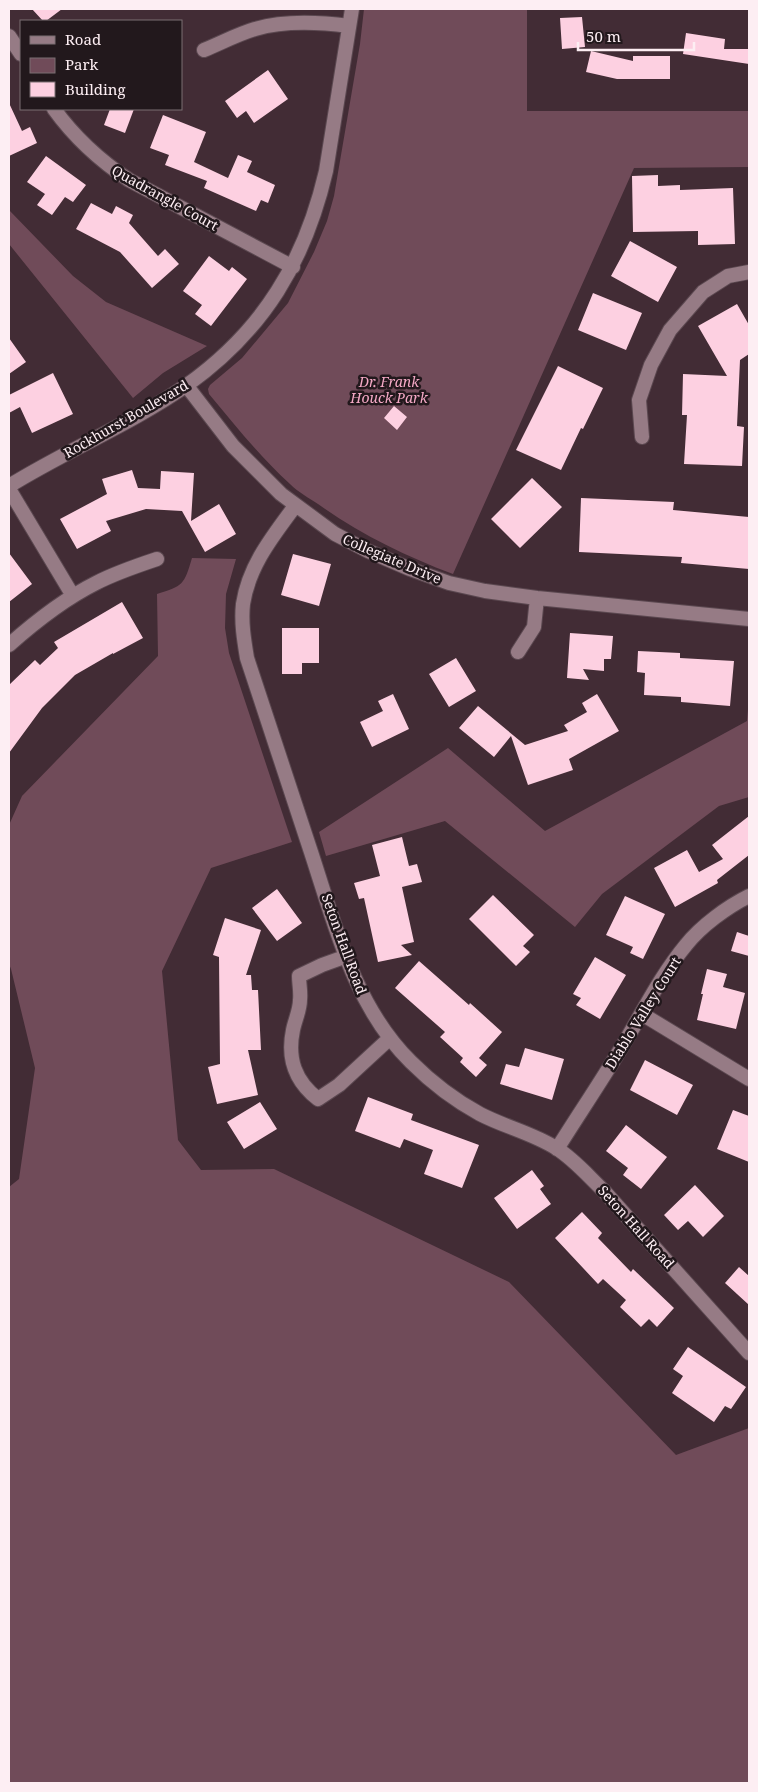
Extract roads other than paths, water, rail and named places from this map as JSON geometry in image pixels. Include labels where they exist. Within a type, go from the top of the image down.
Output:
[{"type":"street","name":"Rockhurst Boulevard","points":[[9,488],[186,385],[223,356],[250,328],[271,302],[293,267],[315,215],[326,171],[352,9]]},
{"type":"street","points":[[204,50],[255,29],[279,25],[325,23],[349,26]]},
{"type":"street","points":[[9,36],[20,52]]},
{"type":"street","name":"Quadrangle Court","points":[[55,110],[83,145],[107,166],[129,180],[293,267]]},
{"type":"street","points":[[642,437],[640,400],[651,365],[670,330],[703,292],[728,276],[749,272]]},
{"type":"street","name":"Collegiate Drive","points":[[186,385],[233,446],[267,482],[296,506],[335,534],[410,569],[458,585],[485,591],[749,619]]},
{"type":"street","points":[[9,488],[73,596]]},
{"type":"street","name":"Seton Hall Road","points":[[296,506],[268,542],[256,562],[248,583],[243,605],[243,632],[247,658],[346,956],[361,994],[390,1038],[410,1062],[449,1093],[480,1113],[558,1149],[604,1191],[749,1352]]},
{"type":"street","points":[[9,645],[33,624],[97,582],[157,559]]},
{"type":"street","points":[[518,652],[534,627],[537,598]]},
{"type":"street","name":"Diablo Valley Court","points":[[558,1149],[687,943],[716,917],[749,896]]},
{"type":"street","points":[[346,956],[299,976],[300,1000],[292,1046],[294,1067],[299,1079],[306,1090],[318,1100],[339,1085],[390,1038]]},
{"type":"street","points":[[642,1014],[749,1079]]},
{"type":"park label","name":"Dr. Frank Houck Park","points":[[389,390]]}]
